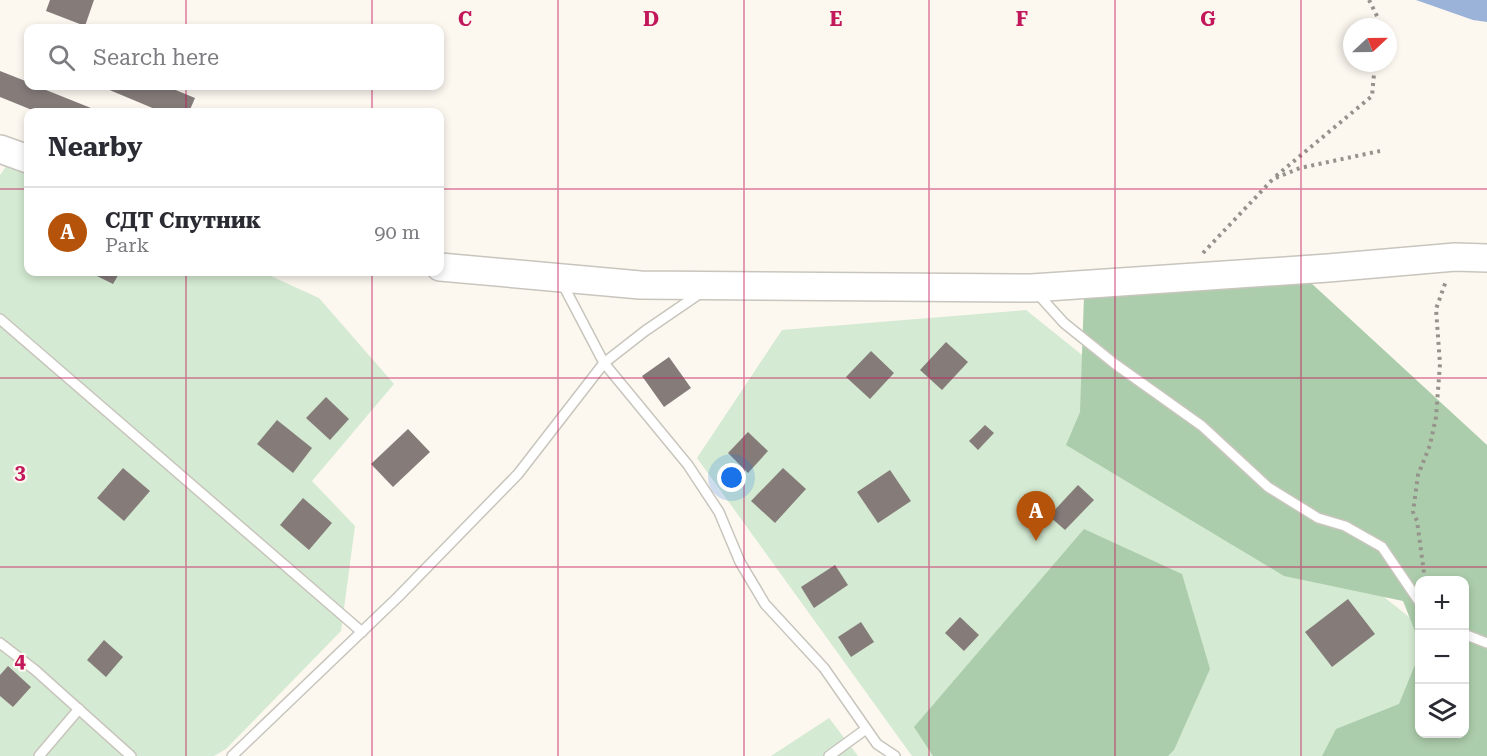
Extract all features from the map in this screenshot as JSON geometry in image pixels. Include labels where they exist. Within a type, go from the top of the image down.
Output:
[{"type":"main road","points":[[0,149],[24,158]]},
{"type":"main road","points":[[444,267],[640,285],[1032,288],[1455,257],[1487,258]]},
{"type":"lane","points":[[559,278],[604,363],[688,465],[719,512],[740,562],[765,604],[824,668],[877,744],[895,756]]},
{"type":"lane","points":[[232,756],[362,632],[518,474],[604,363],[645,331],[711,286]]},
{"type":"lane","points":[[1032,288],[1064,323],[1115,364],[1202,426],[1268,487],[1318,518],[1345,526],[1382,547],[1415,597]]},
{"type":"lane","points":[[0,319],[362,632]]},
{"type":"lane","points":[[1469,636],[1487,643]]},
{"type":"lane","points":[[0,643],[35,670],[131,756]]},
{"type":"lane","points":[[39,756],[79,709]]},
{"type":"lane","points":[[829,756],[866,729]]},
{"type":"path","points":[[1369,0],[1378,18]]},
{"type":"path","points":[[1179,278],[1273,179],[1372,96],[1374,72]]},
{"type":"path","points":[[1273,179],[1300,168],[1380,151]]},
{"type":"path","points":[[1424,576],[1417,521],[1413,512],[1418,475],[1430,445],[1436,417],[1440,364],[1436,309],[1455,257]]},
{"type":"green space","points":[[12,158],[24,163],[24,276],[271,276],[319,298],[394,384],[312,481],[355,526],[341,631],[226,749],[214,756],[0,756],[0,175]]},
{"type":"green space","points":[[1310,282],[1487,445],[1487,756],[1322,756],[1336,729],[1399,704],[1415,665],[1415,738],[1469,738],[1469,576],[1415,576],[1415,631],[1403,601],[1284,576],[1066,445],[1080,412],[1084,296]]},
{"type":"green space","points":[[1026,310],[1415,622],[1415,719],[1383,756],[912,756],[697,458],[782,330]]},
{"type":"green space","points":[[1084,529],[1182,574],[1210,669],[1174,750],[1168,756],[933,756],[914,727]]},
{"type":"green space","points":[[829,718],[858,756],[771,756]]},
{"type":"water","points":[[1416,0],[1487,0],[1487,22],[1473,20]]},
{"type":"building","points":[[50,0],[94,0],[86,24],[80,24],[46,11]]},
{"type":"building","points":[[0,71],[24,80],[24,90],[46,90],[91,108],[27,108],[0,97]]},
{"type":"building","points":[[110,90],[176,90],[195,98],[191,108],[152,108]]},
{"type":"building","points":[[97,276],[118,276],[113,284]]},
{"type":"building","points":[[946,342],[968,362],[942,390],[920,370]]},
{"type":"building","points":[[871,351],[894,373],[870,399],[846,377]]},
{"type":"building","points":[[669,357],[691,388],[664,407],[642,376]]},
{"type":"building","points":[[326,397],[349,419],[330,440],[306,418]]},
{"type":"building","points":[[277,420],[312,448],[293,473],[257,444]]},
{"type":"building","points":[[985,425],[994,433],[978,450],[969,441]]},
{"type":"building","points":[[408,429],[430,452],[393,487],[371,464]]},
{"type":"building","points":[[748,432],[768,451],[748,473],[728,453]]},
{"type":"building","points":[[123,468],[150,491],[124,521],[97,498]]},
{"type":"building","points":[[783,468],[806,489],[775,523],[751,501]]},
{"type":"building","points":[[890,470],[911,501],[878,523],[857,492]]},
{"type":"building","points":[[1078,485],[1094,500],[1065,530],[1049,516]]},
{"type":"building","points":[[303,498],[332,523],[309,550],[280,525]]},
{"type":"building","points":[[835,565],[848,585],[814,608],[801,587]]},
{"type":"building","points":[[1348,599],[1375,634],[1332,667],[1305,632]]},
{"type":"building","points":[[960,617],[979,635],[964,651],[945,633]]},
{"type":"building","points":[[861,622],[874,642],[851,657],[838,637]]},
{"type":"building","points":[[104,640],[123,657],[106,677],[87,660]]},
{"type":"building","points":[[8,666],[31,687],[13,707],[0,696],[0,675]]},
{"type":"place","name":"СДТ Спутник","points":[[1036,541]]}]
